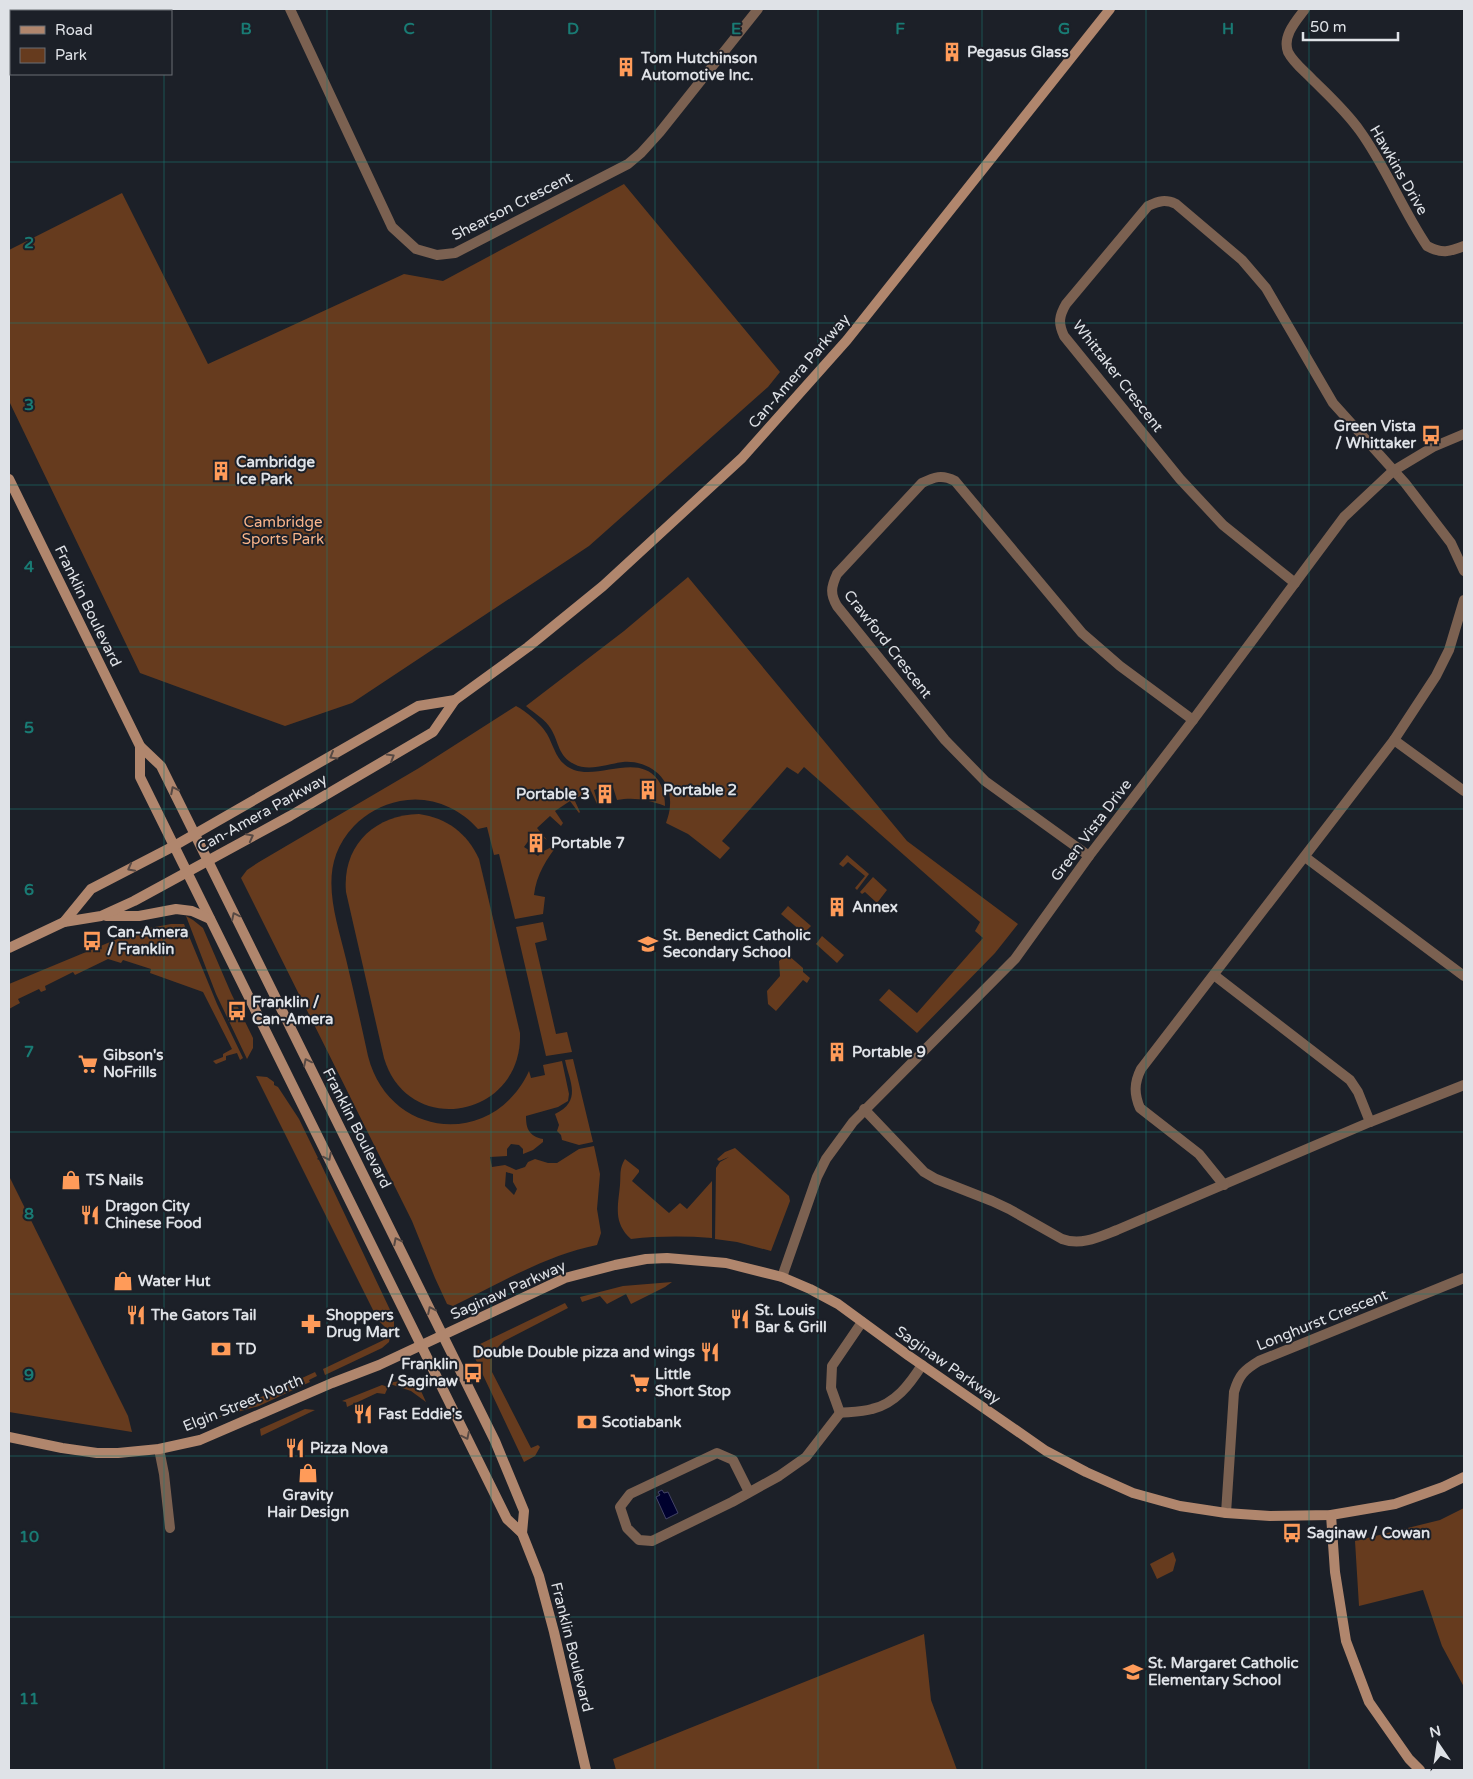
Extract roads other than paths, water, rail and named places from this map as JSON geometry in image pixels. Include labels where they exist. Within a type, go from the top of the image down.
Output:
[{"type":"main road","name":"Can-Amera Parkway","points":[[9,948],[64,922],[101,916],[134,901],[342,786],[433,732],[455,700],[528,647],[603,586],[742,458],[848,340],[1110,9]]},
{"type":"main road","name":"Franklin Boulevard","points":[[9,478],[140,746],[162,766],[495,1441],[524,1511],[522,1532],[539,1576],[548,1609],[586,1770]]},
{"type":"main road","name":"Can-Amera Parkway","points":[[64,922],[91,890],[174,846],[418,706],[455,700]]},
{"type":"main road","name":"Franklin Boulevard","points":[[140,746],[140,777],[507,1519],[522,1532]]},
{"type":"main road","points":[[101,916],[139,916],[176,909],[192,910],[210,919]]},
{"type":"main road","name":"Saginaw Parkway","points":[[422,1345],[565,1278],[646,1259],[709,1260],[782,1277],[838,1304],[1025,1438],[1086,1472],[1133,1493],[1180,1506],[1226,1513],[1270,1516],[1330,1515],[1395,1504],[1443,1487],[1464,1477]]},
{"type":"main road","name":"Elgin Street North","points":[[9,1436],[62,1448],[97,1453],[137,1453],[159,1450],[200,1440],[422,1345]]},
{"type":"main road","points":[[1330,1515],[1335,1572],[1346,1641],[1369,1702],[1409,1759],[1420,1770]]},
{"type":"street","name":"Shearson Crescent","points":[[290,9],[392,227],[416,250],[437,255],[456,253],[628,164],[642,153],[660,132],[758,9]]},
{"type":"street","name":"Hawkins Drive","points":[[1305,9],[1291,29],[1286,43],[1289,54],[1341,108],[1358,129],[1377,156],[1427,246],[1438,251],[1451,251],[1464,246]]},
{"type":"street","name":"Whittaker Crescent","points":[[1295,583],[1223,525],[1180,479],[1064,336],[1059,326],[1060,314],[1066,304],[1148,206],[1158,201],[1168,200],[1176,204],[1242,260],[1266,288],[1333,403],[1393,470]]},
{"type":"street","name":"Green Vista Drive","points":[[782,1277],[817,1177],[826,1159],[864,1109],[1015,959],[1089,856],[1344,517],[1393,470],[1433,447],[1464,434]]},
{"type":"street","points":[[1393,470],[1451,543],[1464,571]]},
{"type":"street","name":"Crawford Crescent","points":[[1089,856],[985,780],[944,740],[837,606],[832,597],[831,587],[836,574],[922,484],[935,477],[946,476],[955,482],[1082,633],[1120,666],[1193,720]]},
{"type":"street","points":[[1224,1184],[1199,1154],[1140,1108],[1136,1100],[1136,1080],[1141,1070],[1394,740],[1436,676],[1449,650],[1464,600]]},
{"type":"street","points":[[1394,740],[1464,790]]},
{"type":"street","points":[[1304,856],[1464,976]]},
{"type":"street","points":[[1214,975],[1350,1080],[1358,1092],[1370,1122]]},
{"type":"street","points":[[864,1109],[918,1165],[936,1180],[992,1200],[1062,1240],[1071,1243],[1095,1239],[1370,1122],[1464,1085]]},
{"type":"street","name":"Longhurst Crescent","points":[[1226,1513],[1234,1392],[1238,1380],[1246,1369],[1259,1361],[1464,1278]]},
{"type":"street","points":[[840,1413],[831,1388],[832,1366],[862,1322]]},
{"type":"street","points":[[748,1492],[733,1460],[717,1453],[630,1494],[620,1507],[627,1528],[639,1540],[652,1540],[732,1502],[779,1476],[806,1457],[840,1413],[873,1409],[893,1400],[910,1383],[922,1365]]},
{"type":"street","points":[[159,1450],[164,1474],[170,1528]]},
{"type":"water","points":[[662,1490],[664,1493],[668,1492],[678,1513],[666,1519],[656,1497],[660,1495],[658,1492]]},
{"type":"place","name":"Pegasus Glass","points":[[952,52]]},
{"type":"place","name":"Tom Hutchinson Automotive Inc.","points":[[626,67]]},
{"type":"place","name":"Green Vista / Whittaker","points":[[1431,435]]},
{"type":"place","name":"Cambridge Ice Park","points":[[221,471]]},
{"type":"place","name":"Portable 2","points":[[648,790]]},
{"type":"place","name":"Portable 3","points":[[605,794]]},
{"type":"place","name":"Portable 7","points":[[536,843]]},
{"type":"place","name":"Annex","points":[[837,907]]},
{"type":"place","name":"Can-Amera / Franklin","points":[[92,941]]},
{"type":"place","name":"St. Benedict Catholic Secondary School","points":[[648,944]]},
{"type":"place","name":"Franklin / Can-Amera","points":[[237,1011]]},
{"type":"place","name":"Portable 9","points":[[837,1052]]},
{"type":"place","name":"Gibson's NoFrills","points":[[88,1064]]},
{"type":"place","name":"TS Nails","points":[[71,1180]]},
{"type":"place","name":"Dragon City Chinese Food","points":[[90,1215]]},
{"type":"place","name":"Water Hut","points":[[123,1281]]},
{"type":"place","name":"The Gators Tail","points":[[136,1315]]},
{"type":"place","name":"St. Louis Bar & Grill","points":[[740,1319]]},
{"type":"place","name":"Shoppers Drug Mart","points":[[311,1324]]},
{"type":"place","name":"TD","points":[[221,1349]]},
{"type":"place","name":"Double Double pizza and wings","points":[[710,1352]]},
{"type":"place","name":"Franklin / Saginaw","points":[[473,1373]]},
{"type":"place","name":"Little Short Stop","points":[[640,1383]]},
{"type":"place","name":"Fast Eddie's","points":[[363,1414]]},
{"type":"place","name":"Scotiabank","points":[[587,1422]]},
{"type":"place","name":"Pizza Nova","points":[[295,1448]]},
{"type":"place","name":"Gravity Hair Design","points":[[308,1473]]},
{"type":"place","name":"Saginaw / Cowan","points":[[1292,1533]]},
{"type":"place","name":"St. Margaret Catholic Elementary School","points":[[1133,1672]]},
{"type":"park label","name":"Cambridge Sports Park","points":[[283,530]]}]
